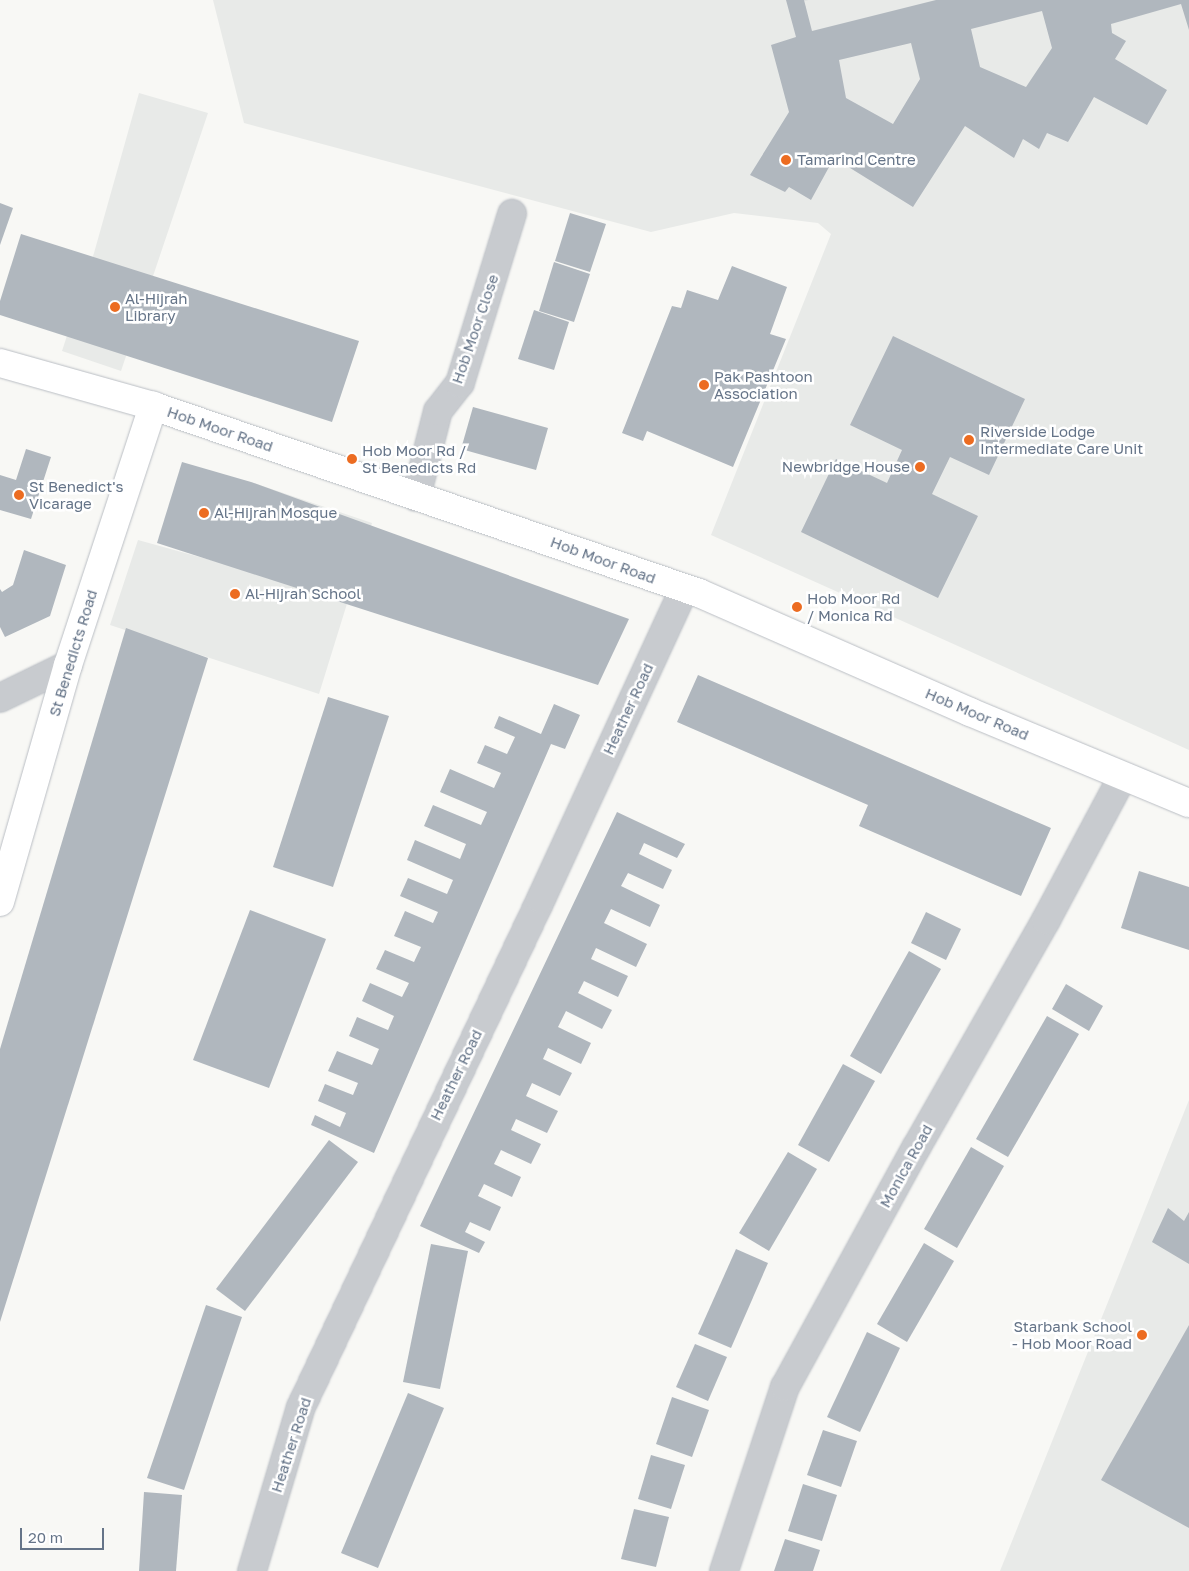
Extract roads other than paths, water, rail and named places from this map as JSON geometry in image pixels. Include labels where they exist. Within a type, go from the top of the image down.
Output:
[{"type":"street","name":"Hob Moor Close","points":[[416,497],[438,411],[460,383],[512,214]]},
{"type":"street","name":"Hob Moor Road","points":[[0,362],[153,406],[699,593],[961,708],[1189,803]]},
{"type":"street","name":"St Benedicts Road","points":[[0,902],[68,665],[153,406]]},
{"type":"street","name":"Heather Road","points":[[252,1571],[301,1407],[684,589]]},
{"type":"street","points":[[0,698],[68,665]]},
{"type":"street","name":"Monica Road","points":[[724,1571],[785,1387],[916,1148],[1046,920],[1123,776]]},
{"type":"place","name":"Tamarind Centre","points":[[786,160]]},
{"type":"place","name":"Al-Hijrah Library","points":[[115,307]]},
{"type":"place","name":"Pak Pashtoon Association","points":[[704,385]]},
{"type":"place","name":"Riverside Lodge Intermediate Care Unit","points":[[969,440]]},
{"type":"place","name":"Hob Moor Rd / St Benedicts Rd","points":[[352,459]]},
{"type":"place","name":"Newbridge House","points":[[920,467]]},
{"type":"place","name":"St Benedict's Vicarage","points":[[19,495]]},
{"type":"place","name":"Al-Hijrah Mosque","points":[[204,513]]},
{"type":"place","name":"Al-Hijrah School","points":[[235,594]]},
{"type":"place","name":"Hob Moor Rd / Monica Rd","points":[[797,607]]},
{"type":"place","name":"Starbank School - Hob Moor Road","points":[[1142,1335]]}]
